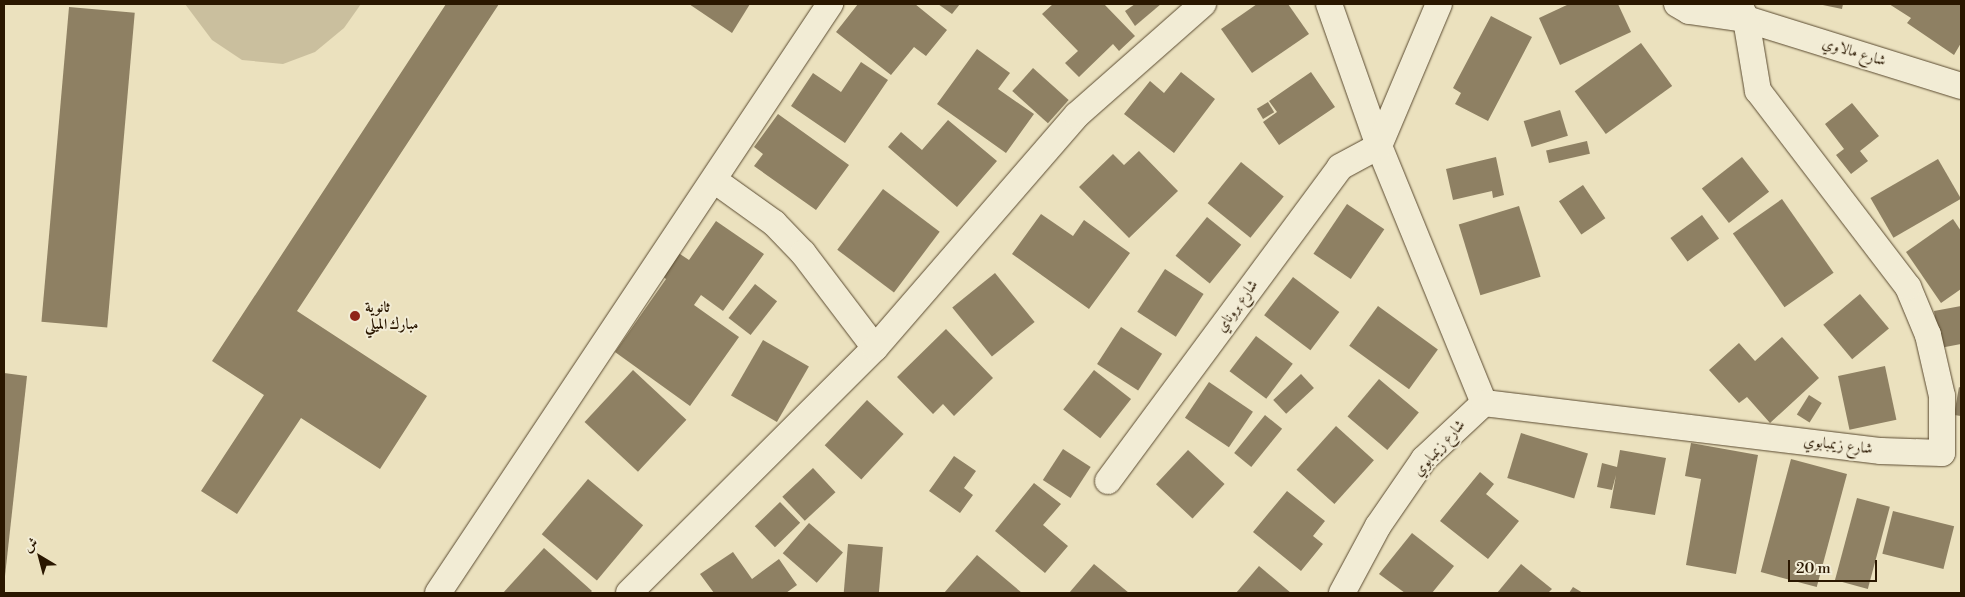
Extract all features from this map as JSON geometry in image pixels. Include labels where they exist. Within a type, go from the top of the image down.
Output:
[{"type":"street","points":[[438,593],[830,4]]},
{"type":"street","points":[[629,593],[875,348],[1078,115],[1203,4]]},
{"type":"street","points":[[1329,4],[1379,146],[1484,403]]},
{"type":"street","points":[[1379,146],[1439,4]]},
{"type":"street","name":"شارع مالاوي","points":[[1677,4],[1689,11],[1745,9],[1961,86]]},
{"type":"street","name":"شارع زيمبابوي","points":[[1342,593],[1378,526],[1424,459],[1484,403],[1881,451],[1951,455],[1942,396],[1928,335],[1908,287],[1758,91],[1745,9]]},
{"type":"street","name":"شارع بروناي","points":[[1108,481],[1340,167],[1379,146]]},
{"type":"street","points":[[714,180],[774,223],[803,253],[875,348]]},
{"type":"shaded area","points":[[185,4],[361,4],[344,28],[315,52],[283,64],[242,60],[212,40]]},
{"type":"building","points":[[446,4],[499,4],[297,311],[427,396],[380,469],[301,418],[237,514],[201,491],[264,395],[212,361]]},
{"type":"building","points":[[689,4],[750,4],[732,33]]},
{"type":"building","points":[[858,4],[915,4],[947,30],[926,56],[914,47],[891,75],[836,32]]},
{"type":"building","points":[[938,4],[960,4],[952,14]]},
{"type":"building","points":[[1053,4],[1104,4],[1135,36],[1119,51],[1113,44],[1079,77],[1065,63],[1078,51],[1042,14]]},
{"type":"building","points":[[1135,4],[1161,4],[1135,26],[1125,11]]},
{"type":"building","points":[[1257,4],[1288,4],[1309,34],[1252,73],[1221,29]]},
{"type":"building","points":[[1569,4],[1618,4],[1631,32],[1560,65],[1539,18]]},
{"type":"building","points":[[1818,4],[1843,4],[1842,9]]},
{"type":"building","points":[[1889,4],[1961,4],[1961,43],[1954,55],[1907,23],[1911,18]]},
{"type":"building","points":[[69,7],[135,13],[107,328],[41,322]]},
{"type":"building","points":[[1491,16],[1532,37],[1488,121],[1455,104],[1461,93],[1453,88]]},
{"type":"building","points":[[1641,43],[1672,86],[1606,134],[1575,91]]},
{"type":"building","points":[[977,49],[1010,73],[998,89],[1034,114],[1006,153],[937,104]]},
{"type":"building","points":[[861,62],[888,80],[845,143],[791,106],[813,73],[841,92]]},
{"type":"building","points":[[1033,68],[1069,100],[1048,123],[1012,91]]},
{"type":"building","points":[[1181,72],[1215,99],[1174,153],[1124,114],[1150,81],[1164,93]]},
{"type":"building","points":[[1311,72],[1335,107],[1279,145],[1263,122],[1277,112],[1269,101]]},
{"type":"building","points":[[1268,102],[1274,112],[1263,119],[1257,109]]},
{"type":"building","points":[[1852,103],[1879,136],[1860,151],[1868,161],[1851,174],[1836,155],[1844,149],[1825,124]]},
{"type":"building","points":[[1560,110],[1568,136],[1532,147],[1524,121]]},
{"type":"building","points":[[778,114],[849,165],[816,210],[754,166],[763,154],[754,147]]},
{"type":"building","points":[[948,120],[997,161],[957,207],[888,147],[901,132],[922,150]]},
{"type":"building","points":[[1587,141],[1590,154],[1549,163],[1546,150]]},
{"type":"building","points":[[1139,151],[1178,191],[1129,238],[1079,187],[1113,154],[1124,165]]},
{"type":"building","points":[[1496,157],[1504,195],[1493,198],[1492,191],[1453,200],[1446,169]]},
{"type":"building","points":[[1742,157],[1769,192],[1729,223],[1702,188]]},
{"type":"building","points":[[1938,159],[1961,199],[1893,238],[1870,198]]},
{"type":"building","points":[[1241,162],[1284,197],[1250,238],[1208,203]]},
{"type":"building","points":[[1583,185],[1605,218],[1581,234],[1559,201]]},
{"type":"building","points":[[883,189],[940,232],[894,292],[837,250]]},
{"type":"building","points":[[1782,199],[1834,273],[1784,307],[1733,233]]},
{"type":"building","points":[[1347,204],[1384,229],[1351,279],[1313,254]]},
{"type":"building","points":[[1519,206],[1541,277],[1480,295],[1459,224]]},
{"type":"building","points":[[1041,214],[1073,236],[1084,220],[1130,253],[1089,309],[1012,254]]},
{"type":"building","points":[[1702,215],[1719,238],[1687,261],[1670,238]]},
{"type":"building","points":[[1207,217],[1241,245],[1210,284],[1176,256]]},
{"type":"building","points":[[1953,219],[1961,231],[1961,289],[1941,303],[1906,252]]},
{"type":"building","points":[[716,221],[764,254],[723,311],[701,295],[694,305],[739,337],[690,406],[615,352],[666,279],[661,275],[677,252],[689,260]]},
{"type":"building","points":[[1165,269],[1204,294],[1176,337],[1137,312]]},
{"type":"building","points":[[995,273],[1035,322],[992,357],[952,308]]},
{"type":"building","points":[[1293,277],[1339,312],[1310,350],[1264,315]]},
{"type":"building","points":[[755,284],[777,301],[751,335],[729,318]]},
{"type":"building","points":[[1860,294],[1889,328],[1852,359],[1823,325]]},
{"type":"building","points":[[1378,306],[1438,349],[1409,389],[1349,346]]},
{"type":"building","points":[[1961,306],[1961,344],[1940,348],[1934,311]]},
{"type":"building","points":[[1121,327],[1162,354],[1138,391],[1097,364]]},
{"type":"building","points":[[946,329],[993,378],[954,416],[943,404],[933,414],[897,377]]},
{"type":"building","points":[[1256,336],[1293,364],[1266,399],[1230,371]]},
{"type":"building","points":[[1782,337],[1819,378],[1770,423],[1747,397],[1739,403],[1709,370],[1739,343],[1755,361]]},
{"type":"building","points":[[763,340],[809,366],[777,422],[731,395]]},
{"type":"building","points":[[1885,366],[1896,420],[1849,430],[1838,376]]},
{"type":"building","points":[[633,370],[686,420],[638,472],[585,422]]},
{"type":"building","points":[[1094,370],[1131,399],[1100,438],[1063,409]]},
{"type":"building","points":[[4,373],[27,376],[5,576],[4,576]]},
{"type":"building","points":[[1301,374],[1314,388],[1286,414],[1273,400]]},
{"type":"building","points":[[1379,379],[1419,412],[1387,450],[1348,417]]},
{"type":"building","points":[[1209,382],[1253,412],[1229,447],[1185,418]]},
{"type":"building","points":[[1959,387],[1961,388],[1961,416],[1954,415]]},
{"type":"building","points":[[1809,395],[1822,403],[1810,422],[1797,415]]},
{"type":"building","points":[[867,400],[904,434],[861,479],[825,445]]},
{"type":"building","points":[[1265,415],[1282,429],[1251,467],[1234,453]]},
{"type":"building","points":[[1336,426],[1374,460],[1334,504],[1297,470]]},
{"type":"building","points":[[1521,433],[1588,453],[1574,498],[1507,478]]},
{"type":"building","points":[[1691,443],[1758,455],[1736,574],[1686,565],[1701,479],[1685,476]]},
{"type":"building","points":[[1063,449],[1091,467],[1071,498],[1043,480]]},
{"type":"building","points":[[1188,450],[1225,484],[1193,518],[1156,484]]},
{"type":"building","points":[[1620,450],[1666,458],[1655,515],[1610,508],[1616,475],[1612,490],[1597,487],[1602,463],[1617,467]]},
{"type":"building","points":[[954,456],[976,471],[964,488],[973,495],[960,513],[929,491]]},
{"type":"building","points":[[1791,459],[1847,474],[1817,587],[1761,572]]},
{"type":"building","points":[[813,468],[836,492],[805,521],[782,497]]},
{"type":"building","points":[[1480,472],[1494,484],[1486,494],[1519,521],[1488,559],[1440,521]]},
{"type":"building","points":[[588,479],[643,525],[597,580],[542,534]]},
{"type":"building","points":[[1034,483],[1061,504],[1043,525],[1068,546],[1045,573],[995,531]]},
{"type":"building","points":[[1287,491],[1325,521],[1313,536],[1323,544],[1301,571],[1253,532]]},
{"type":"building","points":[[1857,498],[1890,507],[1868,589],[1835,580]]},
{"type":"building","points":[[780,502],[800,523],[775,547],[755,526]]},
{"type":"building","points":[[1893,511],[1954,526],[1943,569],[1882,554]]},
{"type":"building","points":[[809,523],[843,553],[817,583],[783,553]]},
{"type":"building","points":[[1412,533],[1454,566],[1432,593],[1405,593],[1379,574]]},
{"type":"building","points":[[848,544],[883,547],[879,593],[844,593]]},
{"type":"building","points":[[544,548],[592,591],[590,593],[503,593]]},
{"type":"building","points":[[733,552],[752,579],[779,559],[797,585],[786,593],[714,593],[700,574]]},
{"type":"building","points":[[977,555],[1022,593],[944,593]]},
{"type":"building","points":[[1094,564],[1129,593],[1069,593]]},
{"type":"building","points":[[1521,564],[1552,589],[1548,593],[1497,593]]},
{"type":"building","points":[[1259,566],[1291,593],[1236,593]]},
{"type":"building","points":[[1573,587],[1583,593],[1569,593]]},
{"type":"place","name":"ثانوية مبارك الميلي","points":[[355,316]]}]
